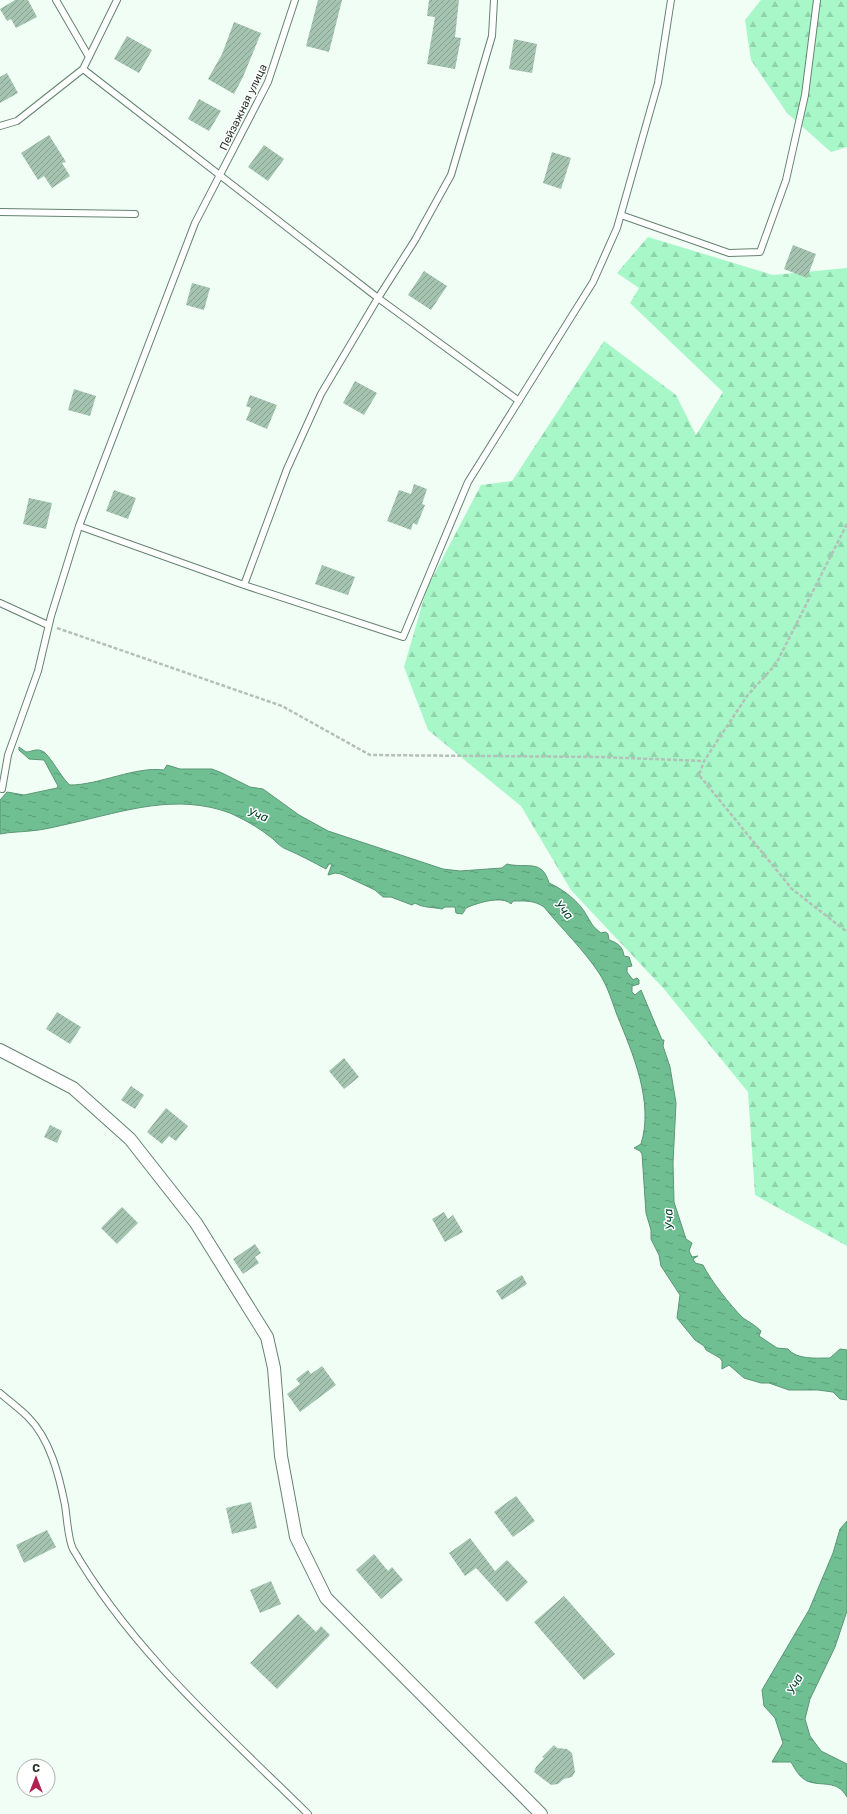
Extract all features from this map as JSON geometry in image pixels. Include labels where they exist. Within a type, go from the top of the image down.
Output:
[{"type":"street","points":[[0,1050],[73,1088],[130,1139],[196,1223],[267,1337],[274,1368],[281,1456],[296,1537],[326,1598],[541,1814]]},
{"type":"lane","points":[[56,0],[89,57]]},
{"type":"lane","points":[[0,126],[17,121],[83,69],[117,0]]},
{"type":"lane","name":"Пейзажная улица","points":[[2,789],[8,755],[38,671],[48,625],[79,526],[195,223],[268,82],[295,0]]},
{"type":"lane","points":[[244,585],[287,469],[321,394],[378,298],[415,240],[451,175],[492,36],[494,0]]},
{"type":"lane","points":[[79,526],[244,585],[403,637],[468,482],[593,282],[617,228],[658,83],[671,0]]},
{"type":"lane","points":[[621,215],[729,253],[760,252],[786,180],[805,95],[817,0]]},
{"type":"lane","points":[[83,69],[378,298],[519,401]]},
{"type":"lane","points":[[0,212],[135,214]]},
{"type":"lane","points":[[0,603],[48,625]]},
{"type":"lane","points":[[0,1393],[29,1417],[42,1436],[54,1461],[62,1489],[72,1548],[112,1610],[195,1703],[308,1814]]},
{"type":"path","points":[[847,524],[776,664],[747,696],[704,761],[699,776],[792,888],[847,932]]},
{"type":"path","points":[[48,625],[282,706],[370,755],[592,757],[704,761]]},
{"type":"green space","points":[[761,0],[847,0],[847,147],[831,152],[787,113],[751,60],[745,20]]},
{"type":"green space","points":[[648,237],[773,275],[847,268],[847,1246],[755,1195],[748,1092],[664,989],[571,890],[521,806],[428,730],[404,667],[427,588],[481,485],[512,481],[604,341],[676,395],[696,435],[723,392],[630,303],[639,288],[617,273]]},
{"type":"water","name":"Уча","points":[[19,747],[26,752],[38,750],[45,753],[66,782],[70,785],[93,782],[153,769],[164,770],[167,765],[180,769],[212,769],[250,787],[263,789],[299,815],[328,831],[443,869],[460,871],[502,868],[507,864],[538,867],[542,870],[549,883],[565,892],[576,901],[594,927],[601,933],[606,932],[609,940],[620,946],[624,956],[629,957],[632,966],[627,967],[627,972],[633,980],[637,978],[639,980],[639,984],[632,986],[632,992],[635,995],[641,990],[662,1040],[664,1040],[663,1046],[670,1067],[676,1103],[673,1163],[674,1202],[686,1239],[692,1243],[689,1251],[692,1257],[698,1256],[693,1259],[695,1263],[703,1265],[732,1306],[743,1318],[761,1331],[759,1336],[777,1348],[788,1349],[792,1353],[802,1357],[813,1358],[830,1358],[840,1349],[847,1350],[847,1400],[840,1399],[833,1392],[818,1390],[789,1390],[769,1383],[761,1383],[744,1378],[729,1365],[722,1369],[722,1361],[720,1358],[706,1350],[704,1346],[695,1340],[677,1318],[680,1295],[661,1266],[659,1255],[651,1239],[651,1230],[646,1213],[642,1154],[634,1148],[641,1144],[645,1112],[640,1078],[635,1062],[602,978],[593,964],[544,907],[529,901],[513,901],[511,904],[507,901],[496,900],[468,907],[462,914],[456,913],[455,907],[445,907],[442,909],[425,907],[415,903],[412,905],[391,897],[383,897],[375,890],[341,874],[335,873],[328,875],[332,864],[329,864],[326,869],[284,848],[260,829],[235,815],[210,807],[190,804],[170,804],[131,809],[46,829],[0,834],[0,800],[7,792],[24,795],[57,788],[58,786],[44,760],[29,759],[19,750]]},
{"type":"water","name":"Уча","points":[[847,1521],[847,1611],[835,1647],[810,1699],[805,1719],[810,1736],[821,1751],[847,1764],[847,1797],[839,1788],[829,1784],[807,1781],[798,1773],[791,1762],[772,1762],[783,1743],[775,1718],[764,1706],[762,1690],[809,1610],[833,1553],[840,1529]]},
{"type":"building","points":[[15,0],[28,0],[37,17],[16,28],[11,19],[7,21],[0,9]]},
{"type":"building","points":[[318,0],[342,0],[329,52],[306,46]]},
{"type":"building","points":[[429,0],[459,0],[455,37],[461,38],[455,69],[427,64],[435,17],[427,16]]},
{"type":"building","points":[[234,22],[261,33],[243,77],[234,94],[208,79],[222,54]]},
{"type":"building","points":[[127,36],[152,50],[139,73],[114,59]]},
{"type":"building","points":[[514,39],[537,44],[532,73],[509,69]]},
{"type":"building","points":[[7,73],[18,93],[0,103],[0,77]]},
{"type":"building","points":[[199,99],[221,111],[209,131],[188,119]]},
{"type":"building","points":[[49,135],[66,162],[62,163],[70,176],[52,188],[44,176],[38,180],[21,153]]},
{"type":"building","points":[[264,145],[284,159],[268,181],[248,167]]},
{"type":"building","points":[[552,152],[571,158],[561,189],[543,183]]},
{"type":"building","points":[[793,245],[816,254],[807,278],[784,269]]},
{"type":"building","points":[[424,271],[447,286],[431,310],[408,295]]},
{"type":"building","points":[[192,283],[210,288],[204,310],[186,305]]},
{"type":"building","points":[[355,381],[377,393],[364,415],[343,403]]},
{"type":"building","points":[[74,389],[96,396],[90,416],[68,410]]},
{"type":"building","points":[[250,395],[277,405],[267,429],[246,420],[251,408],[246,406]]},
{"type":"building","points":[[414,484],[427,489],[422,504],[425,505],[417,525],[413,523],[411,530],[387,521],[399,490],[411,494]]},
{"type":"building","points":[[114,490],[136,498],[128,519],[106,511]]},
{"type":"building","points":[[29,498],[52,503],[46,529],[23,524]]},
{"type":"building","points":[[322,565],[355,577],[348,595],[315,584]]},
{"type":"building","points":[[57,1012],[81,1027],[70,1044],[46,1029]]},
{"type":"building","points":[[344,1058],[359,1077],[344,1089],[329,1071]]},
{"type":"building","points":[[131,1086],[144,1095],[135,1109],[121,1100]]},
{"type":"building","points":[[166,1108],[188,1126],[176,1141],[169,1136],[162,1144],[147,1132]]},
{"type":"building","points":[[50,1125],[62,1131],[57,1143],[44,1137]]},
{"type":"building","points":[[122,1207],[138,1223],[117,1244],[101,1228]]},
{"type":"building","points":[[444,1212],[448,1219],[453,1215],[463,1232],[445,1242],[432,1219]]},
{"type":"building","points":[[255,1244],[261,1253],[255,1257],[259,1263],[243,1274],[233,1259]]},
{"type":"building","points":[[522,1275],[527,1284],[502,1300],[496,1291]]},
{"type":"building","points":[[322,1366],[336,1385],[300,1412],[287,1394],[300,1384],[296,1379],[308,1370],[311,1374]]},
{"type":"building","points":[[516,1496],[535,1521],[513,1537],[494,1512]]},
{"type":"building","points":[[251,1502],[257,1528],[232,1534],[226,1508]]},
{"type":"building","points":[[47,1530],[56,1547],[24,1563],[16,1545]]},
{"type":"building","points":[[470,1538],[495,1571],[507,1560],[528,1582],[507,1602],[476,1568],[465,1576],[449,1553]]},
{"type":"building","points":[[374,1554],[388,1571],[392,1567],[403,1580],[381,1599],[356,1570]]},
{"type":"building","points":[[271,1581],[281,1604],[260,1613],[250,1590]]},
{"type":"building","points":[[564,1596],[615,1654],[584,1680],[534,1622]]},
{"type":"building","points":[[298,1614],[316,1632],[321,1626],[330,1635],[277,1689],[250,1663]]},
{"type":"building","points":[[554,1745],[557,1748],[567,1749],[572,1753],[575,1772],[572,1777],[564,1779],[558,1784],[551,1785],[534,1772],[536,1767],[544,1758],[542,1757]]}]
